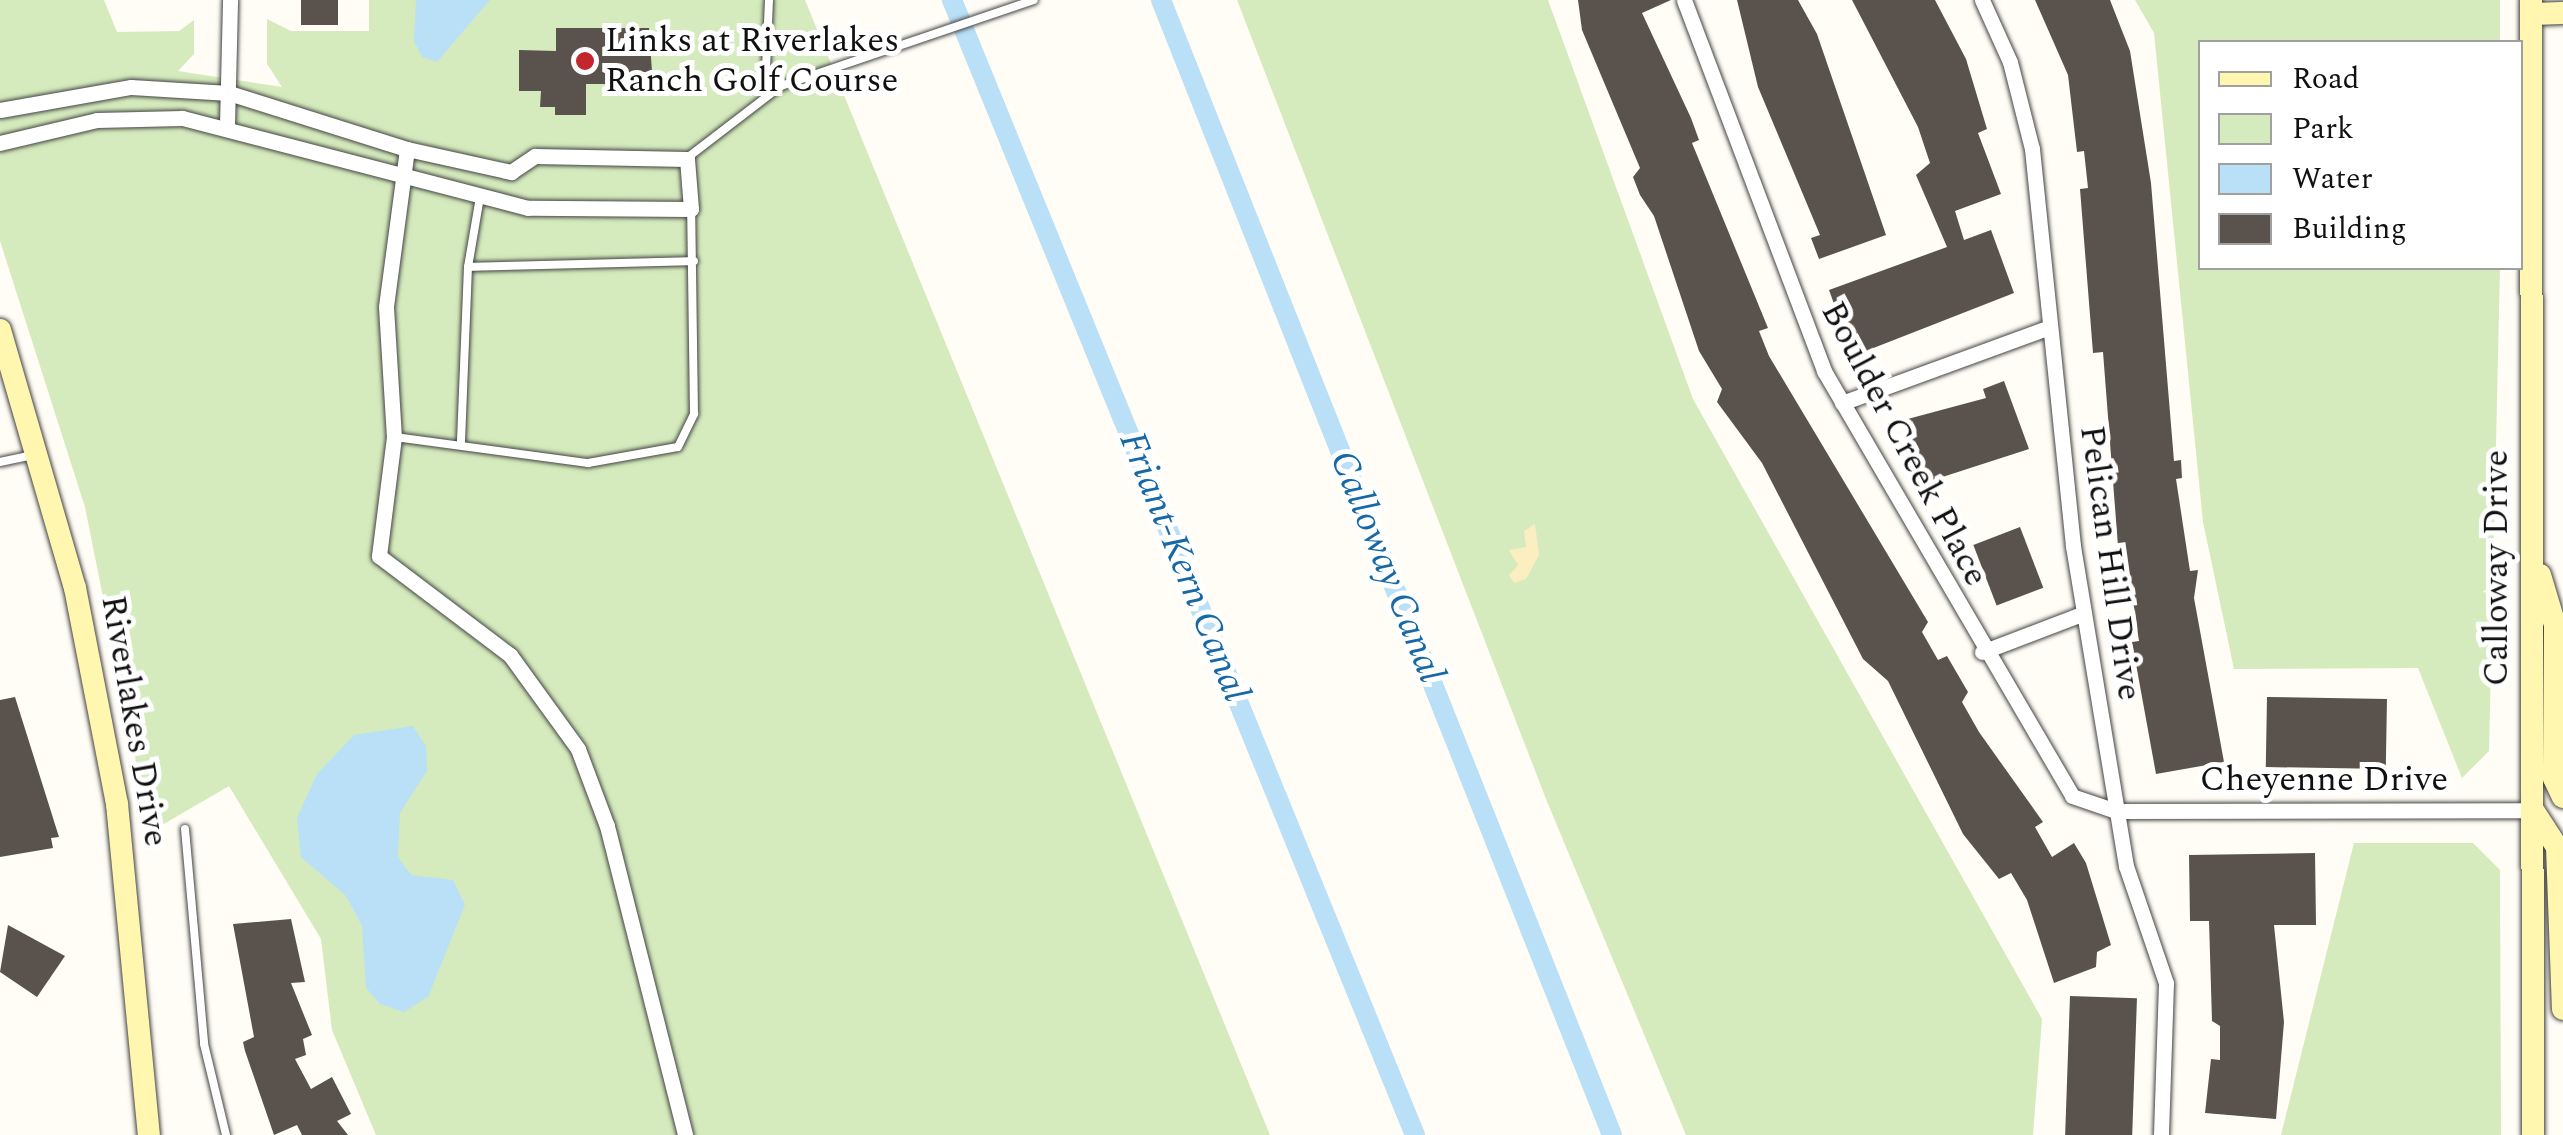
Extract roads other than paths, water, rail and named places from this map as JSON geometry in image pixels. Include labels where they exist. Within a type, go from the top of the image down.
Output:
[{"type":"main road","points":[[2531,7],[2563,13]]},
{"type":"main road","name":"Calloway Drive","points":[[2531,7],[2534,1131]]},
{"type":"main road","name":"Riverlakes Drive","points":[[0,330],[75,588],[117,804],[149,1135]]},
{"type":"main road","points":[[2532,548],[2555,625],[2554,778],[2563,797]]},
{"type":"main road","points":[[2533,810],[2557,847],[2563,1010]]},
{"type":"street","points":[[228,124],[230,0]]},
{"type":"street","name":"Boulder Creek Place","points":[[1684,0],[1804,331],[1842,403],[2058,782],[2089,806],[2116,811]]},
{"type":"street","name":"Pelican Hill Drive","points":[[1982,0],[2023,105],[2084,613],[2116,811],[2166,983],[2161,1135]]},
{"type":"street","points":[[0,110],[131,87],[229,93],[407,149],[511,172],[534,156],[686,159],[692,209],[509,204],[402,179],[228,124],[110,119],[0,144]]},
{"type":"street","points":[[407,149],[386,307],[394,436],[380,556],[510,656],[578,749],[607,826],[685,1135]]},
{"type":"street","points":[[509,204],[511,172]]},
{"type":"street","points":[[1842,403],[2050,328]]},
{"type":"street","points":[[1982,652],[2084,613]]},
{"type":"street","name":"Cheyenne Drive","points":[[2116,811],[2533,810]]},
{"type":"lane","points":[[769,0],[766,70],[781,86]]},
{"type":"lane","points":[[686,159],[781,86],[1034,0]]},
{"type":"lane","points":[[461,441],[468,267],[480,198]]},
{"type":"lane","points":[[394,436],[461,441],[588,463],[678,446],[694,414],[692,209]]},
{"type":"lane","points":[[468,267],[694,261]]},
{"type":"lane","points":[[0,462],[38,454]]},
{"type":"lane","points":[[185,829],[204,1044],[226,1135]]},
{"type":"water","points":[[416,0],[490,0],[437,62],[422,57],[414,41]]},
{"type":"water","points":[[413,726],[426,746],[427,771],[400,813],[398,857],[411,875],[453,880],[465,905],[428,997],[404,1012],[380,1004],[366,988],[362,926],[346,896],[301,857],[297,818],[317,774],[354,735]]},
{"type":"waterway","name":"Friant-Kern Canal","points":[[952,0],[1415,1135]]},
{"type":"waterway","name":"Calloway Canal","points":[[1161,0],[1612,1135]]},
{"type":"place","name":"Links at Riverlakes Ranch Golf Course","points":[[585,61]]}]
